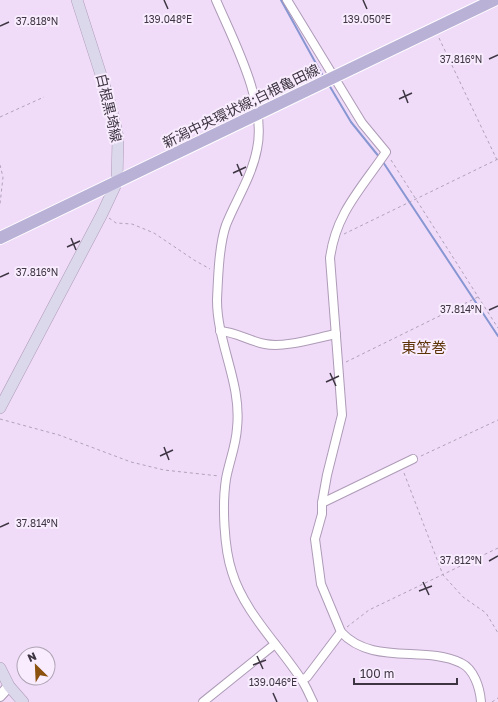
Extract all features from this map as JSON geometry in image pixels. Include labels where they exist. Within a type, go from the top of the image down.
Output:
[{"type":"main road","name":"白根黒埼線","points":[[0,408],[102,214],[117,182],[119,153],[114,119],[77,0]]},
{"type":"main road","name":"新潟中央環状線;白根亀田線","points":[[0,238],[494,0]]},
{"type":"main road","points":[[0,668],[9,686],[23,702]]},
{"type":"street","points":[[216,0],[234,41],[259,113],[257,148],[250,174],[226,227],[220,273],[217,314],[220,331],[236,387],[238,410],[238,428],[227,477],[225,526],[232,572],[242,596],[274,644],[302,680],[313,702]]},
{"type":"street","points":[[287,0],[362,124],[386,152],[350,204],[332,238],[330,258],[342,415],[327,475],[322,503],[322,514],[315,539],[321,584],[340,632],[358,645],[375,651],[423,655],[450,659],[462,663],[472,673],[480,690],[481,702]]},
{"type":"street","points":[[220,331],[233,332],[252,340],[266,344],[278,345],[336,334]]},
{"type":"street","points":[[322,503],[413,459]]},
{"type":"street","points":[[302,680],[308,677],[340,632]]},
{"type":"street","points":[[203,702],[274,644]]},
{"type":"street","points":[[0,696],[9,686]]},
{"type":"path","points":[[332,238],[497,159],[434,29]]},
{"type":"path","points":[[0,117],[44,97]]},
{"type":"path","points":[[386,152],[498,328]]},
{"type":"path","points":[[0,165],[3,177],[0,204]]},
{"type":"path","points":[[102,214],[116,224],[132,224],[154,233],[194,260],[220,273]]},
{"type":"path","points":[[338,365],[478,297]]},
{"type":"path","points":[[0,419],[59,435],[138,464],[164,470],[227,477]]},
{"type":"path","points":[[413,459],[498,420]]},
{"type":"path","points":[[400,465],[410,486],[443,575],[463,597],[486,613],[498,633]]},
{"type":"path","points":[[340,632],[368,610],[498,548]]},
{"type":"path","points":[[492,702],[498,698]]},
{"type":"waterway","points":[[281,0],[324,78]]},
{"type":"waterway","points":[[329,85],[351,122],[380,158]]},
{"type":"waterway","points":[[383,162],[498,336]]},
{"type":"district","name":"東笠巻","points":[[424,348]]}]
